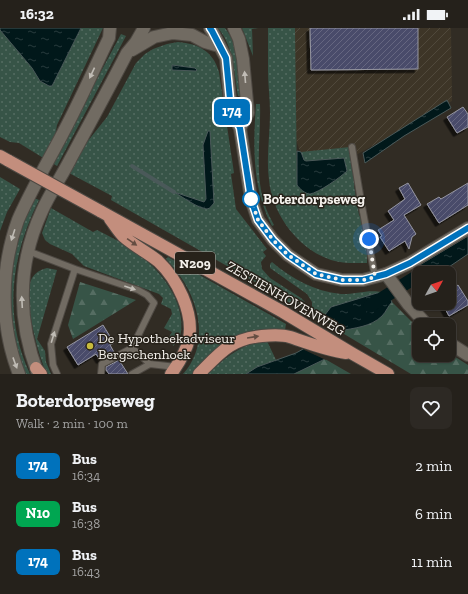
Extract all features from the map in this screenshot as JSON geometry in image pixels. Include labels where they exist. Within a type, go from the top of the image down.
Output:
[{"type":"main road","points":[[19,374],[13,360],[3,310],[4,278],[9,249],[18,220],[67,126],[109,33],[117,31],[119,28]]},
{"type":"main road","points":[[127,52],[129,38],[135,28]]},
{"type":"main road","points":[[38,372],[27,341],[23,317],[23,270],[28,251],[42,212],[127,52],[136,42],[144,28]]},
{"type":"main road","points":[[210,28],[226,58],[231,110],[240,128],[251,199],[258,220],[280,248],[288,255],[316,274],[342,280],[363,280],[381,275],[430,252],[468,228]]},
{"type":"main road","points":[[234,28],[239,39],[243,59],[248,113],[240,128]]},
{"type":"main road","points":[[127,52],[154,37],[173,33],[192,35],[205,42],[219,46]]},
{"type":"main road","name":"ZESTIENHOVENWEG","points":[[4,159],[284,312],[388,374]]},
{"type":"main road","name":"N209","points":[[103,213],[123,236],[149,254],[168,272],[182,298],[189,316],[189,339],[184,355],[174,370]]},
{"type":"main road","points":[[381,275],[421,318]]},
{"type":"main road","name":"N209","points":[[199,374],[229,345],[248,337],[273,335],[288,336],[334,352],[353,354]]},
{"type":"main road","points":[[456,347],[468,355]]},
{"type":"lane","points":[[352,147],[361,201],[381,275]]},
{"type":"lane","points":[[28,251],[75,269],[138,290],[147,295],[154,303],[132,348],[102,364],[101,374]]},
{"type":"lane","points":[[57,374],[53,365],[51,344],[75,269]]},
{"type":"lane","points":[[132,348],[150,364],[174,370]]},
{"type":"lane","points":[[132,374],[150,364]]},
{"type":"shaded area","points":[[293,28],[451,28],[452,101],[347,160],[306,169],[295,137]]},
{"type":"green space","points":[[81,28],[103,28],[57,125],[54,141],[45,159],[19,143],[10,142],[0,137],[0,30],[32,68],[40,81],[52,86]]},
{"type":"green space","points":[[218,28],[225,28],[234,43],[238,60],[242,96],[238,96],[230,52],[223,35]]},
{"type":"green space","points":[[242,28],[258,28],[252,29],[253,56]]},
{"type":"green space","points":[[268,28],[295,28],[297,185],[310,194],[317,191],[339,178],[344,158],[306,161],[304,160],[301,152],[350,147],[359,215],[363,221],[367,249],[367,263],[340,262],[319,255],[308,248],[289,229],[275,205],[271,193],[268,172],[270,113]]},
{"type":"green space","points":[[121,34],[126,36],[57,166],[52,163]]},
{"type":"green space","points":[[178,42],[199,47],[204,50],[213,59],[216,65],[219,72],[234,173],[231,174],[236,209],[267,249],[263,252],[266,256],[261,262],[262,269],[270,278],[301,298],[305,302],[306,311],[293,302],[291,304],[264,287],[111,200],[112,196],[69,173],[83,147],[107,117],[136,63],[145,54],[153,49]]},
{"type":"green space","points":[[256,104],[260,104],[260,180],[264,204],[274,225],[272,226],[265,212],[257,182],[255,167],[254,136]]},
{"type":"green space","points":[[0,177],[20,189],[7,212],[0,231]]},
{"type":"green space","points":[[34,198],[39,200],[29,221],[22,243],[14,286],[16,330],[21,352],[30,374],[24,374],[13,344],[8,285],[21,224]]},
{"type":"green space","points":[[51,208],[93,232],[97,230],[122,243],[139,254],[156,270],[169,287],[179,307],[181,318],[180,337],[173,346],[172,340],[168,339],[172,332],[164,328],[172,314],[171,309],[161,304],[163,298],[159,294],[84,266],[72,254],[50,244],[45,240],[42,233]]},
{"type":"green space","points":[[168,257],[286,324],[285,330],[266,329],[250,331],[226,341],[195,374],[183,374],[191,363],[196,351],[199,338],[199,325],[193,299],[180,276],[166,259]]},
{"type":"green space","points":[[272,262],[287,274],[322,290],[341,294],[373,291],[384,293],[388,296],[331,307],[321,320],[312,314],[312,302],[307,294],[270,268],[270,264]]},
{"type":"green space","points":[[47,268],[57,270],[37,339],[45,351],[46,362],[51,374],[47,374],[39,354],[32,326],[29,298],[29,287],[32,278],[38,272]]},
{"type":"green space","points":[[80,282],[136,300],[73,339],[68,325]]},
{"type":"green space","points":[[392,302],[412,322],[412,362],[456,362],[456,357],[468,365],[468,374],[411,374],[339,331],[376,321]]},
{"type":"green space","points":[[267,341],[276,360],[257,367],[246,374],[208,374],[221,362],[242,348],[258,342]]},
{"type":"green space","points":[[325,359],[351,374],[294,374]]},
{"type":"water","points":[[0,28],[81,28],[52,86],[49,86],[40,81],[32,68],[0,30]]},
{"type":"water","points":[[172,65],[195,68],[197,70],[172,70]]},
{"type":"water","points":[[447,100],[451,108],[404,136],[365,163],[363,153]]},
{"type":"water","points":[[208,131],[210,131],[214,203],[207,209],[195,205],[174,192],[204,202],[206,199],[203,145]]},
{"type":"water","points":[[297,151],[301,152],[304,160],[306,161],[344,158],[347,171],[335,181],[318,191],[310,194],[306,193],[297,185]]},
{"type":"water","points":[[468,236],[468,254],[450,266],[418,266]]},
{"type":"water","points":[[377,293],[386,297],[388,296],[392,302],[383,314],[378,320],[368,325],[339,331],[325,359],[294,374],[246,374],[257,367],[296,353],[305,348],[321,320],[331,307]]},
{"type":"pier","points":[[320,318],[345,332],[341,333],[326,360],[300,348],[304,346]]},
{"type":"building","points":[[310,28],[418,28],[418,69],[311,70]]},
{"type":"building","points":[[463,107],[468,114],[468,127],[457,133],[447,117]]},
{"type":"building","points":[[408,183],[421,205],[404,215],[416,234],[412,237],[409,249],[405,241],[389,251],[380,237],[382,236],[378,230],[394,220],[388,211],[405,199],[399,188]]},
{"type":"building","points":[[468,183],[468,205],[439,223],[427,204],[439,197],[441,199]]},
{"type":"building","points":[[458,285],[468,301],[468,305],[449,316],[446,310],[456,310],[456,286]]},
{"type":"building","points":[[103,325],[114,343],[110,345],[114,352],[100,360],[96,354],[78,365],[67,347]]},
{"type":"building","points":[[119,360],[128,374],[109,374],[106,367]]},
{"type":"waterway","points":[[132,166],[174,192]]},
{"type":"waterway","points":[[370,306],[412,279]]},
{"type":"bus line","name":"174","points":[[210,28],[226,58],[231,110],[240,128],[251,199],[258,220],[273,240],[288,255],[316,274],[342,280],[363,280],[386,274],[410,263],[468,228]]},
{"type":"place","name":"Boterdorpseweg","points":[[251,199]]},
{"type":"place","name":"De Hypotheekadviseur Bergschenhoek","points":[[90,346]]},
{"type":"route","points":[[251,199],[258,220],[273,240],[288,255],[316,274],[342,280],[363,280],[375,277],[369,239]]}]
